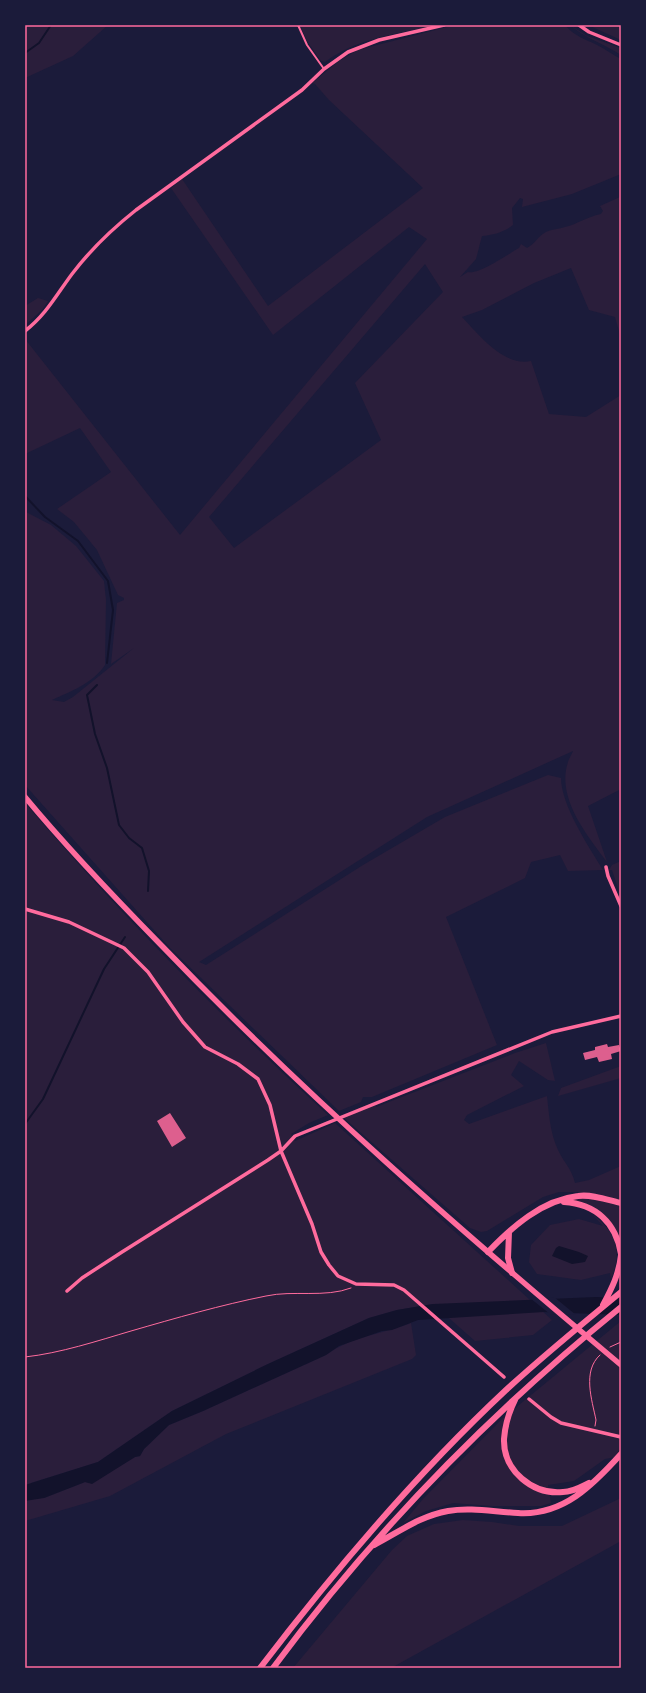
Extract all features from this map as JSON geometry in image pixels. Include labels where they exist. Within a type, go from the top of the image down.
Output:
[{"type":"highway","points":[[488,1252],[509,1232],[534,1212],[559,1202],[579,1196],[594,1197],[621,1203]]},
{"type":"highway","points":[[559,1202],[576,1203],[589,1208],[603,1217],[614,1229],[621,1254],[620,1269],[614,1285],[602,1308]]},
{"type":"highway","points":[[509,1232],[508,1258],[512,1272]]},
{"type":"highway","points":[[260,1668],[318,1593],[372,1529],[451,1445],[520,1377],[581,1324],[621,1292]]},
{"type":"highway","points":[[273,1668],[320,1605],[371,1547],[382,1538],[457,1454],[530,1384],[621,1307]]},
{"type":"highway","points":[[516,1397],[506,1424],[504,1440],[506,1454],[512,1470],[521,1479],[536,1489],[551,1492],[564,1492],[594,1480]]},
{"type":"highway","points":[[382,1538],[418,1520],[447,1511],[461,1509],[533,1513],[557,1507],[579,1495],[621,1454]]},
{"type":"main road","points":[[25,797],[109,891],[245,1030],[351,1131],[488,1252],[621,1364]]},
{"type":"street","points":[[25,330],[41,318],[81,263],[112,229],[302,90],[337,59],[362,46],[444,25]]},
{"type":"street","points":[[579,25],[589,32],[621,45]]},
{"type":"street","points":[[606,867],[608,876],[621,906]]},
{"type":"street","points":[[25,909],[69,922],[124,948],[148,972],[183,1022],[205,1047],[238,1064],[258,1079],[270,1105],[280,1151],[312,1224],[321,1252],[328,1265],[338,1276],[356,1284],[394,1285],[409,1294],[504,1378]]},
{"type":"street","points":[[67,1291],[95,1269],[280,1151],[295,1136],[311,1128],[552,1032],[621,1016]]},
{"type":"street","points":[[529,1399],[561,1423],[621,1437]]},
{"type":"lane","points":[[298,25],[307,45],[324,69]]},
{"type":"path","points":[[25,1357],[87,1344],[182,1316],[268,1295],[329,1292],[350,1289],[356,1284]]},
{"type":"path","points":[[609,1348],[621,1342]]},
{"type":"path","points":[[594,1431],[596,1420],[589,1375],[594,1360],[604,1352]]},
{"type":"shaded area","points":[[25,25],[108,25],[73,56],[25,78]]},
{"type":"shaded area","points":[[300,25],[436,25],[364,42],[350,47],[325,62],[321,61],[307,41]]},
{"type":"shaded area","points":[[455,25],[565,25],[576,35],[621,59],[621,174],[572,194],[522,207],[523,199],[520,198],[512,208],[513,225],[498,233],[482,236],[476,259],[460,277],[468,272],[479,270],[494,263],[519,248],[521,244],[527,248],[546,232],[570,226],[601,214],[603,211],[600,206],[620,197],[621,338],[615,317],[589,310],[571,268],[534,283],[482,310],[462,317],[492,348],[511,359],[521,362],[531,361],[549,414],[586,417],[621,395],[621,789],[588,806],[607,862],[583,828],[570,802],[566,789],[565,776],[568,761],[573,751],[427,817],[199,962],[206,965],[363,865],[445,817],[548,775],[561,778],[562,789],[571,813],[603,870],[568,871],[560,855],[531,862],[525,878],[446,917],[497,1045],[372,1097],[363,1097],[361,1102],[339,1111],[170,948],[25,785],[26,512],[51,525],[76,546],[104,581],[106,600],[105,665],[100,672],[88,682],[52,700],[64,702],[73,697],[134,648],[111,664],[117,603],[124,600],[124,598],[118,595],[97,550],[74,522],[57,509],[111,472],[80,428],[25,454],[25,339],[180,535],[427,239],[409,227],[273,335],[171,188],[182,179],[268,306],[423,188],[329,100],[315,84],[312,83],[339,61],[358,50]],"holes":[[[425,264],[443,292],[355,383],[381,440],[234,548],[209,517]]]},
{"type":"shaded area","points":[[570,25],[587,36],[618,47],[621,49],[621,55],[582,34]]},
{"type":"shaded area","points":[[588,25],[621,25],[621,40]]},
{"type":"shaded area","points":[[38,298],[48,301],[42,310],[25,325],[25,306]]},
{"type":"shaded area","points":[[25,803],[97,884],[172,964],[288,1078],[328,1115],[309,1123],[291,1134],[295,1141],[335,1123],[552,1320],[533,1335],[475,1341],[433,1304],[397,1310],[369,1318],[268,1364],[172,1411],[98,1462],[31,1483],[44,1498],[85,1482],[92,1483],[135,1457],[140,1456],[144,1449],[169,1425],[326,1355],[357,1339],[411,1323],[416,1355],[412,1359],[226,1434],[110,1496],[25,1521]]},
{"type":"shaded area","points":[[621,861],[621,897],[612,870],[609,870],[612,865]]},
{"type":"shaded area","points":[[546,1043],[555,1081],[548,1080],[519,1061],[511,1075],[524,1086],[467,1115],[464,1120],[469,1124],[547,1096],[550,1123],[555,1144],[572,1173],[575,1183],[589,1180],[621,1166],[621,1254],[614,1229],[589,1208],[559,1202],[578,1196],[580,1192],[559,1192],[543,1197],[487,1231],[481,1232],[470,1228],[344,1118],[375,1104],[376,1107],[515,1053]]},
{"type":"shaded area","points":[[621,1066],[621,1078],[558,1096],[561,1088]]},
{"type":"shaded area","points":[[592,1214],[607,1228],[615,1243],[617,1251],[615,1269],[611,1279],[610,1273],[581,1280],[537,1274],[529,1262],[531,1245],[550,1225],[579,1219],[603,1226]]},
{"type":"shaded area","points":[[559,1246],[588,1256],[585,1262],[572,1264],[552,1256],[556,1248]]},
{"type":"shaded area","points":[[596,1297],[621,1298],[621,1315],[544,1312],[418,1320],[392,1330],[382,1331],[339,1346],[326,1355],[169,1425],[144,1449],[140,1456],[135,1457],[92,1484],[85,1482],[44,1498],[25,1501],[25,1485],[98,1462],[172,1411],[268,1364],[369,1318],[397,1310],[433,1304]]},
{"type":"shaded area","points":[[621,1321],[621,1342],[618,1343],[621,1346],[621,1456],[605,1459],[574,1481],[548,1485],[551,1503],[541,1506],[492,1506],[453,1503],[426,1511],[403,1523],[423,1499],[503,1418]]},
{"type":"shaded area","points":[[621,1498],[621,1541],[391,1668],[293,1668],[392,1550],[407,1536],[434,1524],[463,1520],[519,1526],[562,1526]]},
{"type":"pier","points":[[554,1297],[576,1315],[550,1314],[530,1298]]},
{"type":"building","points":[[607,1044],[608,1047],[619,1045],[621,1051],[611,1054],[612,1059],[599,1062],[597,1057],[585,1060],[583,1053],[595,1050],[595,1047]]},
{"type":"building","points":[[170,1113],[186,1138],[172,1147],[157,1121]]},
{"type":"waterway","points":[[25,53],[39,43],[51,25]]},
{"type":"waterway","points":[[25,496],[45,517],[78,541],[108,581],[113,610],[107,663]]},
{"type":"waterway","points":[[97,685],[87,695],[95,734],[107,768],[119,825],[129,838],[142,848],[149,871],[148,891]]},
{"type":"waterway","points":[[25,1124],[43,1099],[104,969],[125,937]]}]
